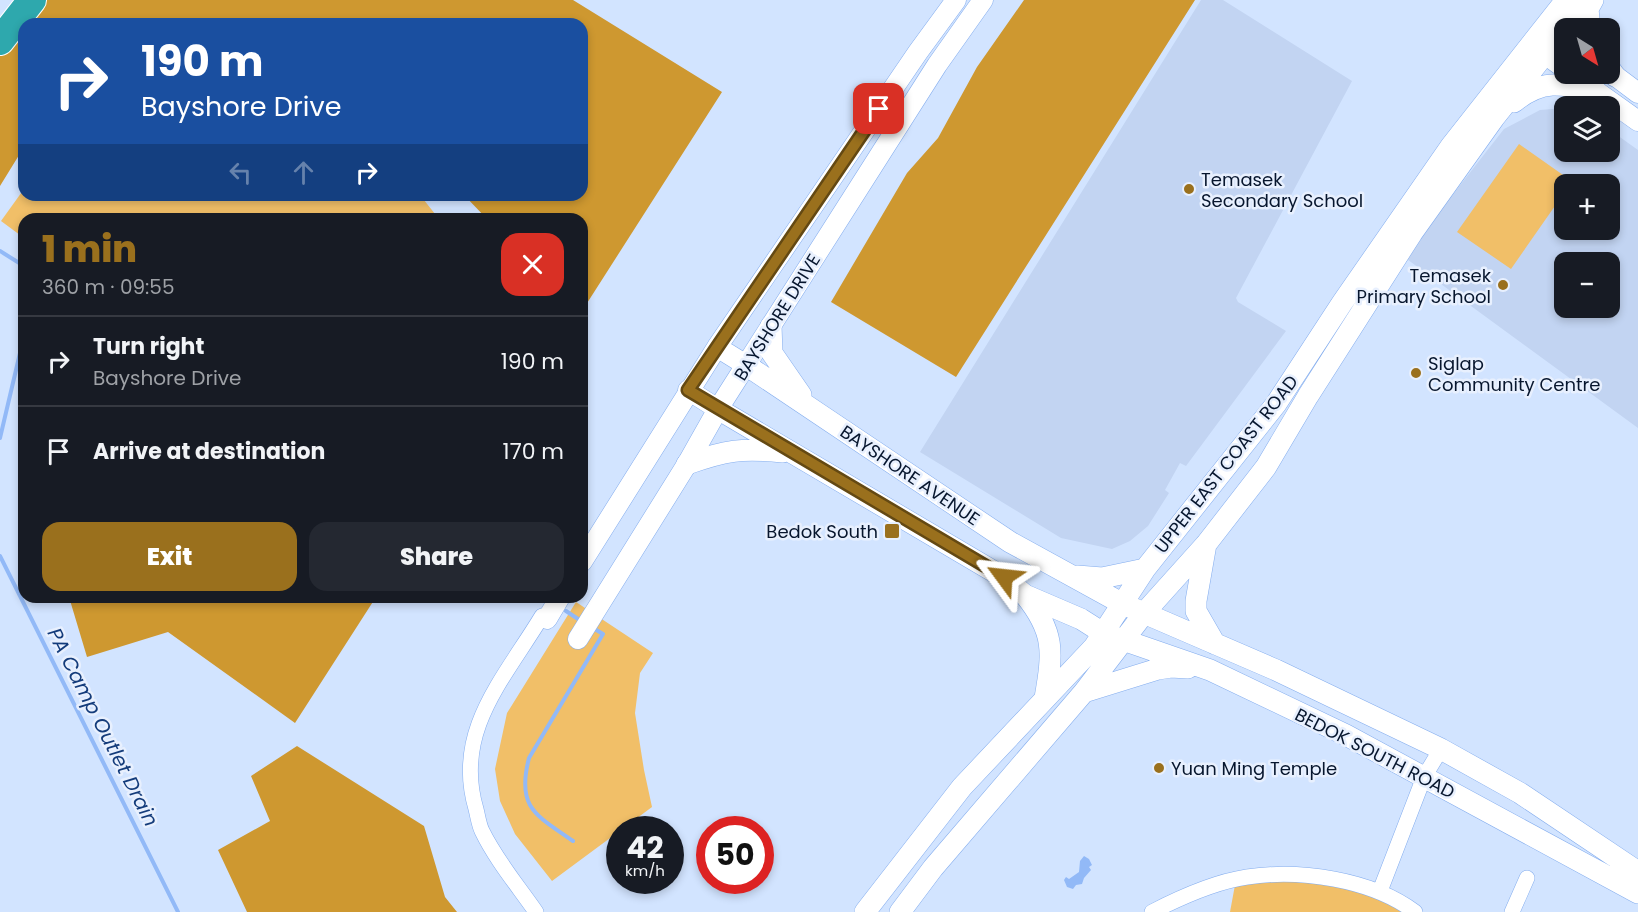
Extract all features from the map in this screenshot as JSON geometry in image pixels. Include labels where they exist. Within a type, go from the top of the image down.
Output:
[{"type":"highway","points":[[19,18],[33,0]]},
{"type":"highway","points":[[0,41],[18,19]]},
{"type":"main road","name":"UPPER EAST COAST ROAD","points":[[1563,18],[1566,0]]},
{"type":"main road","name":"UPPER EAST COAST ROAD","points":[[1572,18],[1588,0]]},
{"type":"main road","points":[[1589,18],[1588,9],[1593,0]]},
{"type":"main road","name":"UPPER EAST COAST ROAD","points":[[865,912],[962,787],[1045,698],[1072,673],[1094,647],[1145,569],[1276,404],[1450,146],[1538,49],[1554,36]]},
{"type":"main road","name":"UPPER EAST COAST ROAD","points":[[900,912],[933,868],[1084,692],[1145,612],[1206,543],[1266,467],[1308,396],[1412,233],[1494,118],[1538,49]]},
{"type":"main road","points":[[1494,118],[1524,93],[1545,84],[1562,84],[1597,92]]},
{"type":"main road","name":"BAYSHORE AVENUE","points":[[771,326],[772,353],[797,391],[823,417]]},
{"type":"main road","name":"BAYSHORE AVENUE","points":[[746,365],[1010,542],[1123,604]]},
{"type":"main road","name":"BAYSHORE AVENUE","points":[[718,409],[1004,577],[1025,595],[1081,619],[1103,633]]},
{"type":"main road","name":"BAYSHORE AVENUE","points":[[687,464],[735,449],[792,453]]},
{"type":"main road","points":[[1206,543],[1196,611],[1215,644]]},
{"type":"main road","points":[[1068,575],[1102,578],[1145,569]]},
{"type":"main road","points":[[1025,595],[1039,612],[1050,641],[1050,669],[1045,698]]},
{"type":"main road","name":"BEDOK SOUTH ROAD","points":[[1123,604],[1276,670],[1441,748],[1520,793],[1638,872]]},
{"type":"main road","name":"BEDOK SOUTH ROAD","points":[[1103,633],[1210,670],[1346,735],[1638,893]]},
{"type":"main road","points":[[1084,692],[1171,667],[1210,670]]},
{"type":"street","name":"BAYSHORE DRIVE","points":[[588,552],[688,390],[918,52],[956,0]]},
{"type":"street","name":"BAYSHORE DRIVE","points":[[578,639],[687,464],[718,409],[937,65],[983,0]]},
{"type":"street","points":[[1538,49],[1554,61]]},
{"type":"street","points":[[1620,79],[1638,93]]},
{"type":"street","points":[[1586,84],[1638,122]]},
{"type":"street","name":"BAYSHORE AVENUE","points":[[717,347],[746,365]]},
{"type":"street","name":"BAYSHORE AVENUE","points":[[688,390],[718,409]]},
{"type":"street","points":[[536,912],[492,849],[481,829],[471,794],[469,764],[475,729],[487,704],[555,603]]},
{"type":"street","points":[[1380,891],[1424,777],[1441,748]]},
{"type":"street","points":[[1152,912],[1222,883],[1255,876],[1276,875],[1322,878],[1380,891],[1415,912]]},
{"type":"street","points":[[1512,912],[1527,878]]},
{"type":"shaded area","points":[[35,0],[573,0],[722,92],[588,302],[588,213],[481,213],[470,201],[588,201],[588,18],[21,18]]},
{"type":"shaded area","points":[[1024,0],[1195,0],[956,377],[831,302],[907,173],[938,138],[977,67]]},
{"type":"shaded area","name":"Temasek Secondary School","points":[[1201,0],[1223,0],[1352,81],[1236,298],[1238,302],[1286,331],[1186,466],[1180,463],[1165,490],[1169,493],[1148,526],[1130,541],[1112,549],[1061,538],[920,452]]},
{"type":"shaded area","points":[[18,21],[18,157],[0,186],[0,44]]},
{"type":"shaded area","name":"Temasek Primary School","points":[[1554,109],[1554,162],[1620,162],[1620,137],[1638,150],[1638,428],[1404,257],[1504,129],[1540,110]]},
{"type":"shaded area","points":[[1519,144],[1562,174],[1554,174],[1554,207],[1511,269],[1457,232]]},
{"type":"shaded area","points":[[18,197],[18,201],[425,201],[434,213],[18,213],[18,234],[1,221]]},
{"type":"shaded area","points":[[71,603],[372,603],[295,723],[168,632],[87,657]]},
{"type":"shaded area","points":[[575,603],[653,653],[640,673],[635,713],[652,807],[640,816],[606,816],[606,841],[552,881],[515,834],[500,801],[495,769],[507,713]]},
{"type":"shaded area","points":[[297,746],[424,826],[445,897],[457,912],[247,912],[218,850],[270,821],[251,776]]},
{"type":"shaded area","points":[[1271,880],[1336,883],[1410,912],[1230,912],[1235,885]]},
{"type":"water","points":[[1084,856],[1092,865],[1089,867],[1091,870],[1082,884],[1076,885],[1073,889],[1067,887],[1064,880],[1079,872],[1080,861]]},
{"type":"waterway","name":"PA Camp Outlet Drain","points":[[0,251],[18,262]]},
{"type":"waterway","name":"PA Camp Outlet Drain","points":[[0,438],[18,362]]},
{"type":"waterway","name":"PA Camp Outlet Drain","points":[[0,556],[18,592]]},
{"type":"waterway","name":"PA Camp Outlet Drain","points":[[24,603],[178,912]]},
{"type":"waterway","points":[[566,611],[581,621]]},
{"type":"waterway","points":[[573,841],[539,816],[532,808],[527,799],[526,775],[529,758],[603,634],[593,628]]},
{"type":"place","name":"Temasek Secondary School","points":[[1189,189]]},
{"type":"place","name":"Temasek Primary School","points":[[1503,285]]},
{"type":"place","name":"Siglap Community Centre","points":[[1416,373]]},
{"type":"place","name":"Bedok South","points":[[892,531]]},
{"type":"place","name":"Yuan Ming Temple","points":[[1159,768]]},
{"type":"route","points":[[879,109],[688,390],[1004,577]]}]
